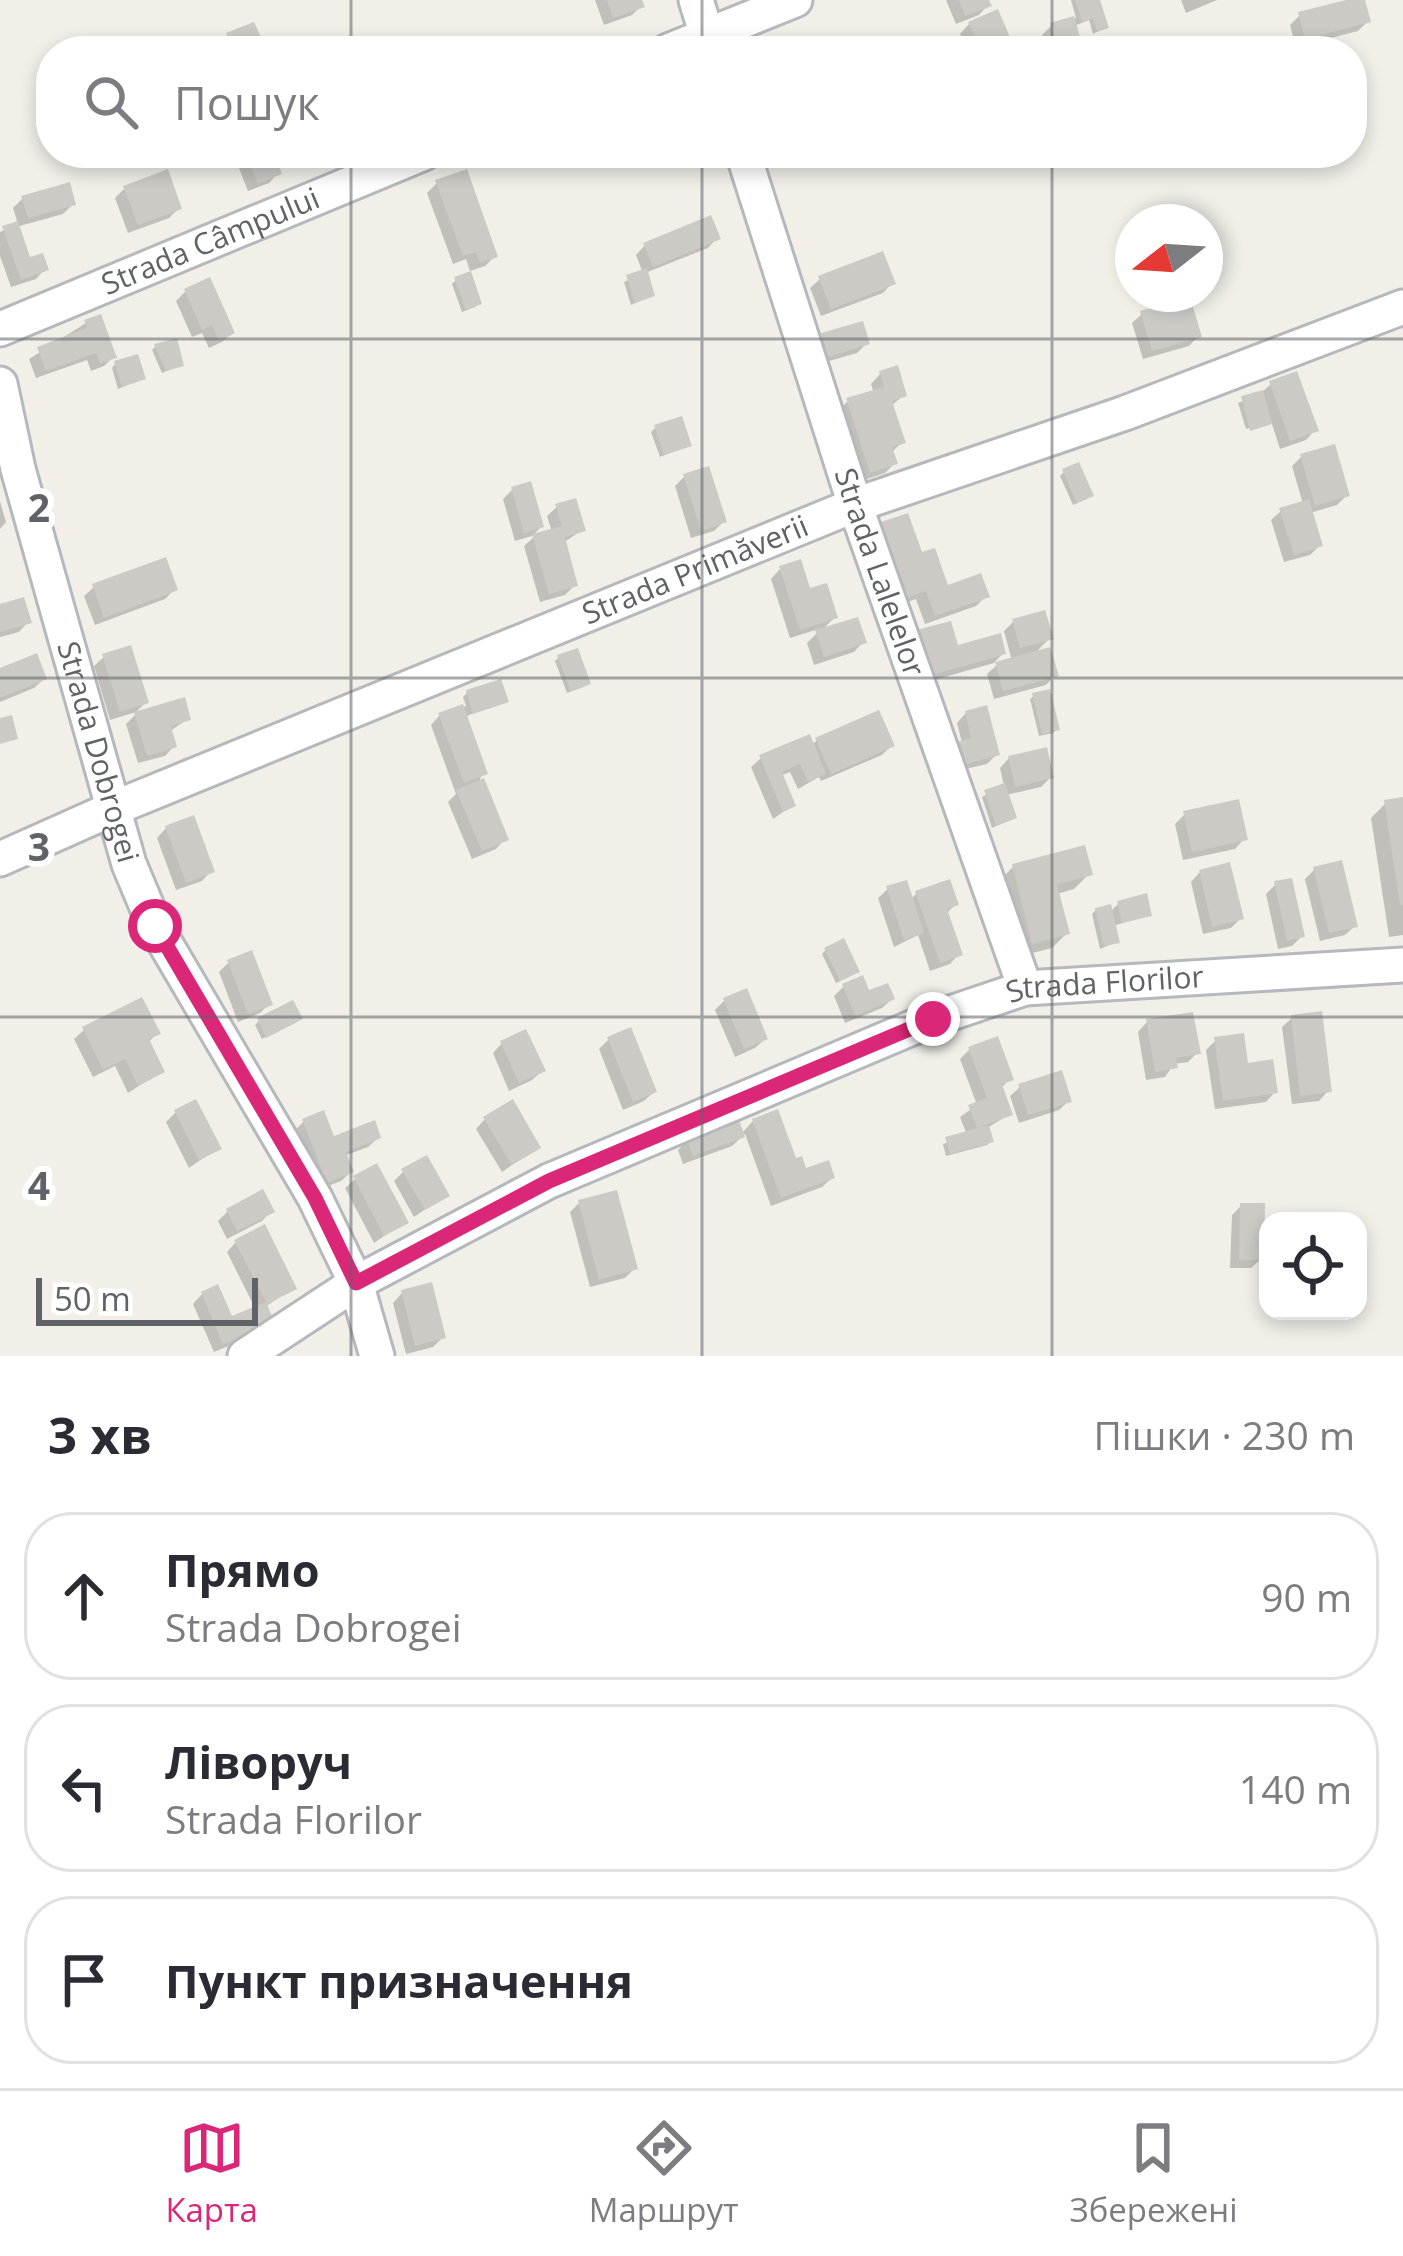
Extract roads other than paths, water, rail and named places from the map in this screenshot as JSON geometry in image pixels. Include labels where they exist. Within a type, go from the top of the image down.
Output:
[{"type":"street","points":[[696,0],[708,36]]},
{"type":"street","points":[[724,36],[794,0]]},
{"type":"street","name":"Strada Câmpului","points":[[0,329],[388,168]]},
{"type":"street","name":"Strada Lalelelor","points":[[748,168],[855,505],[1024,988]]},
{"type":"street","name":"Strada Primăverii","points":[[0,860],[112,808],[855,505],[1125,413],[1403,307]]},
{"type":"street","name":"Strada Dobrogei","points":[[0,384],[18,469],[129,864],[155,926],[315,1198],[356,1283],[377,1356]]},
{"type":"street","name":"Strada Florilor","points":[[245,1356],[356,1283],[549,1181],[912,1027],[1024,988],[1403,965]]}]
